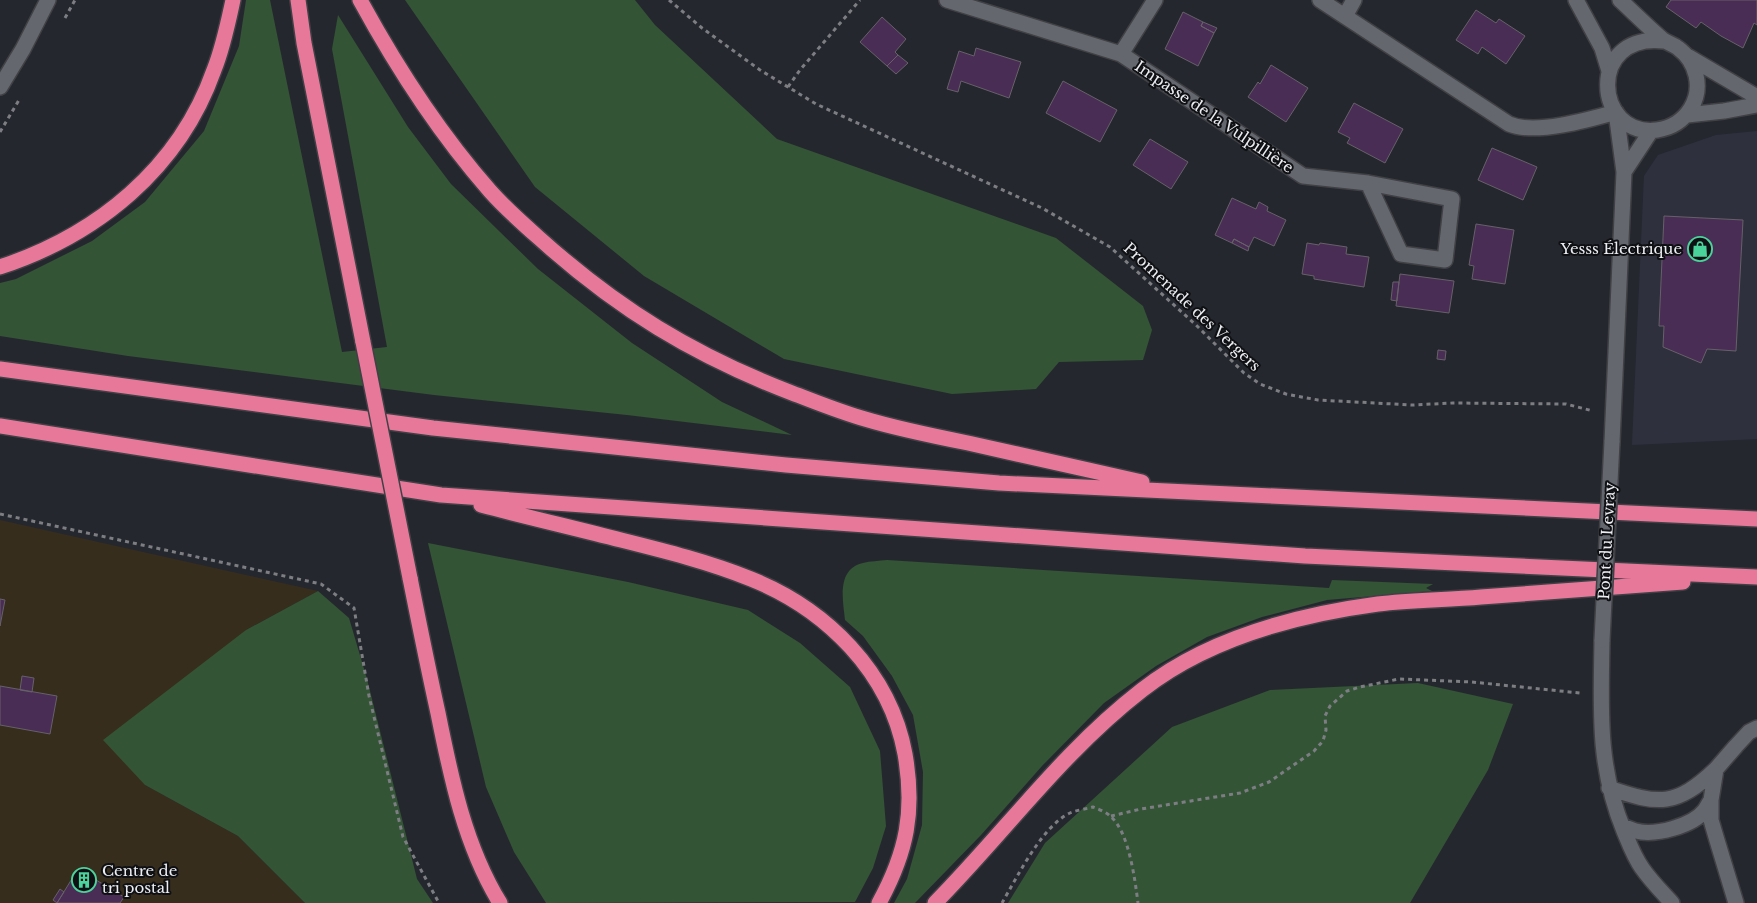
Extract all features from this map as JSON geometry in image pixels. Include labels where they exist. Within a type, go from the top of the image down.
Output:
[{"type":"highway","points":[[0,267],[50,248],[83,230],[126,199],[164,159],[180,138],[204,94],[214,70],[233,0]]},
{"type":"highway","points":[[293,0],[304,43],[452,781],[475,853],[500,903]]},
{"type":"highway","points":[[298,0],[304,43]]},
{"type":"highway","points":[[360,0],[414,92],[440,129],[492,192],[519,220],[578,272],[617,302],[680,342],[759,380],[865,419],[1182,491]]},
{"type":"highway","points":[[0,368],[433,428],[766,463],[999,483],[1757,519]]},
{"type":"highway","points":[[0,426],[440,495],[1305,556],[1753,577]]},
{"type":"highway","points":[[440,495],[655,549],[733,572],[789,598],[822,620],[846,641],[868,668],[889,703],[903,743],[907,768],[910,794],[907,830],[895,871],[879,903]]},
{"type":"highway","points":[[934,903],[1049,776],[1106,719],[1144,688],[1192,657],[1248,634],[1306,616],[1379,604],[1753,577]]},
{"type":"street","points":[[0,87],[23,49],[48,0]]},
{"type":"street","name":"Impasse de la Vulpillière","points":[[947,0],[1122,54],[1295,172],[1310,177],[1368,183],[1452,199],[1445,260],[1401,254],[1368,183]]},
{"type":"street","name":"Impasse de la Vulpillière","points":[[1122,54],[1155,0]]},
{"type":"street","points":[[1320,0],[1516,127],[1532,129],[1616,112]]},
{"type":"street","points":[[1346,16],[1354,0]]},
{"type":"street","points":[[1576,0],[1602,48],[1609,71]]},
{"type":"street","points":[[1620,0],[1664,41]]},
{"type":"street","points":[[1650,39],[1664,41],[1677,46],[1687,56],[1695,69],[1698,85],[1695,101],[1687,114],[1677,123],[1664,129],[1637,128],[1625,122],[1610,102],[1606,87],[1609,71],[1615,58],[1624,48],[1650,39]]},
{"type":"street","points":[[1687,56],[1757,97]]},
{"type":"street","points":[[1687,114],[1724,111],[1757,105]]},
{"type":"street","name":"Pont du Levray","points":[[1616,112],[1624,172],[1602,640],[1603,756],[1609,788],[1622,826],[1642,868],[1672,903]]},
{"type":"street","points":[[1624,172],[1651,130]]},
{"type":"street","points":[[1609,788],[1641,799],[1659,801],[1680,795],[1698,786],[1749,732],[1757,728]]},
{"type":"street","points":[[1716,769],[1711,800],[1714,828],[1736,903]]},
{"type":"street","points":[[1622,826],[1636,832],[1646,833],[1674,828],[1696,818],[1704,811],[1711,800]]},
{"type":"path","name":"Promenade des Vergers","points":[[670,0],[709,34],[760,70],[816,104],[1042,208],[1110,247],[1196,325],[1244,373],[1260,384],[1286,394],[1318,400],[1412,405],[1453,403],[1566,404],[1592,411],[1613,413]]},
{"type":"path","points":[[788,87],[800,70],[860,0]]},
{"type":"path","points":[[0,514],[321,584],[354,608],[368,696],[403,837],[439,903]]},
{"type":"path","points":[[1111,816],[1141,809],[1240,793],[1269,782],[1324,741],[1326,730],[1325,716],[1330,706],[1347,692],[1360,687],[1399,679],[1472,682],[1601,695]]},
{"type":"path","points":[[1002,903],[1028,858],[1047,832],[1069,814],[1093,807],[1111,816],[1123,834],[1133,864],[1138,903]]},
{"type":"shaded area","points":[[1757,131],[1757,439],[1632,445],[1644,176],[1658,155],[1716,135]]},
{"type":"shaded area","points":[[0,520],[318,591],[246,630],[145,785],[238,836],[305,903],[0,903]]},
{"type":"green space","points":[[246,0],[270,0],[342,352],[387,347],[332,49],[338,15],[408,127],[451,184],[538,269],[632,343],[722,402],[792,435],[627,415],[434,395],[128,356],[0,336],[0,283],[16,279],[92,241],[145,202],[204,131],[239,46]]},
{"type":"green space","points":[[405,0],[635,0],[655,25],[777,139],[1056,238],[1143,306],[1152,330],[1143,360],[1059,362],[1036,389],[952,394],[784,359],[644,276],[535,187]]},
{"type":"green space","points":[[428,543],[628,582],[748,610],[800,643],[850,687],[880,751],[886,826],[873,868],[855,902],[546,903],[514,852],[486,787]]},
{"type":"green space","points":[[887,560],[1329,588],[1332,580],[1433,584],[1426,588],[1432,591],[1327,600],[1262,617],[1207,637],[1156,666],[1104,703],[1042,766],[981,835],[915,903],[894,903],[907,879],[922,825],[923,772],[913,715],[892,676],[863,636],[845,620],[843,595],[845,579],[854,566],[866,562]]},
{"type":"green space","points":[[318,591],[349,618],[367,679],[417,879],[433,903],[305,903],[238,836],[145,785],[103,740],[246,630]]},
{"type":"green space","points":[[1418,683],[1513,704],[1488,770],[1410,903],[1008,903],[1045,843],[1172,727],[1270,690]]},
{"type":"building","points":[[1671,0],[1757,0],[1757,25],[1754,23],[1743,48],[1701,22],[1696,28],[1666,7]]},
{"type":"building","points":[[1476,10],[1496,23],[1499,19],[1525,36],[1506,64],[1482,47],[1478,54],[1456,40]]},
{"type":"building","points":[[1183,12],[1203,22],[1201,26],[1214,33],[1198,66],[1165,49]]},
{"type":"building","points":[[882,17],[906,39],[895,52],[898,55],[887,66],[860,42]]},
{"type":"building","points":[[1203,22],[1217,28],[1214,33],[1201,26]]},
{"type":"building","points":[[976,48],[1021,62],[1009,98],[961,81],[958,92],[947,89],[959,51],[974,56]]},
{"type":"building","points":[[898,55],[908,63],[896,74],[887,66]]},
{"type":"building","points":[[1271,65],[1308,88],[1286,122],[1248,97],[1258,82],[1260,84]]},
{"type":"building","points":[[1063,81],[1117,110],[1100,142],[1046,113]]},
{"type":"building","points":[[1354,103],[1403,129],[1385,163],[1347,143],[1350,138],[1338,132]]},
{"type":"building","points":[[1150,139],[1188,162],[1171,189],[1133,165]]},
{"type":"building","points":[[1492,148],[1537,167],[1523,200],[1478,180]]},
{"type":"building","points":[[1232,198],[1256,209],[1259,202],[1268,207],[1267,211],[1286,220],[1274,246],[1254,237],[1249,247],[1234,239],[1232,243],[1215,235]]},
{"type":"building","points":[[1664,216],[1743,220],[1736,351],[1707,349],[1701,363],[1663,347],[1664,326],[1659,326]]},
{"type":"building","points":[[1476,224],[1514,230],[1505,284],[1472,279],[1474,266],[1469,265]]},
{"type":"building","points":[[1234,239],[1249,247],[1248,251],[1232,243]]},
{"type":"building","points":[[1307,243],[1347,247],[1346,254],[1369,257],[1364,287],[1314,279],[1314,276],[1302,274]]},
{"type":"building","points":[[1400,274],[1454,281],[1449,313],[1396,306]]},
{"type":"building","points":[[1393,282],[1399,282],[1397,301],[1391,300]]},
{"type":"building","points":[[1438,350],[1446,351],[1445,360],[1437,359]]},
{"type":"building","points":[[0,599],[5,600],[0,626]]},
{"type":"building","points":[[22,676],[34,678],[32,692],[20,690]]},
{"type":"building","points":[[0,686],[57,696],[50,734],[0,725]]},
{"type":"building","name":"Centre de tri postal","points":[[78,869],[124,897],[120,903],[57,903]]},
{"type":"building","points":[[60,889],[64,892],[57,903],[53,900]]},
{"type":"place","name":"Yesss Électrique","points":[[1700,249]]},
{"type":"place","name":"Centre de tri postal","points":[[84,880]]}]
